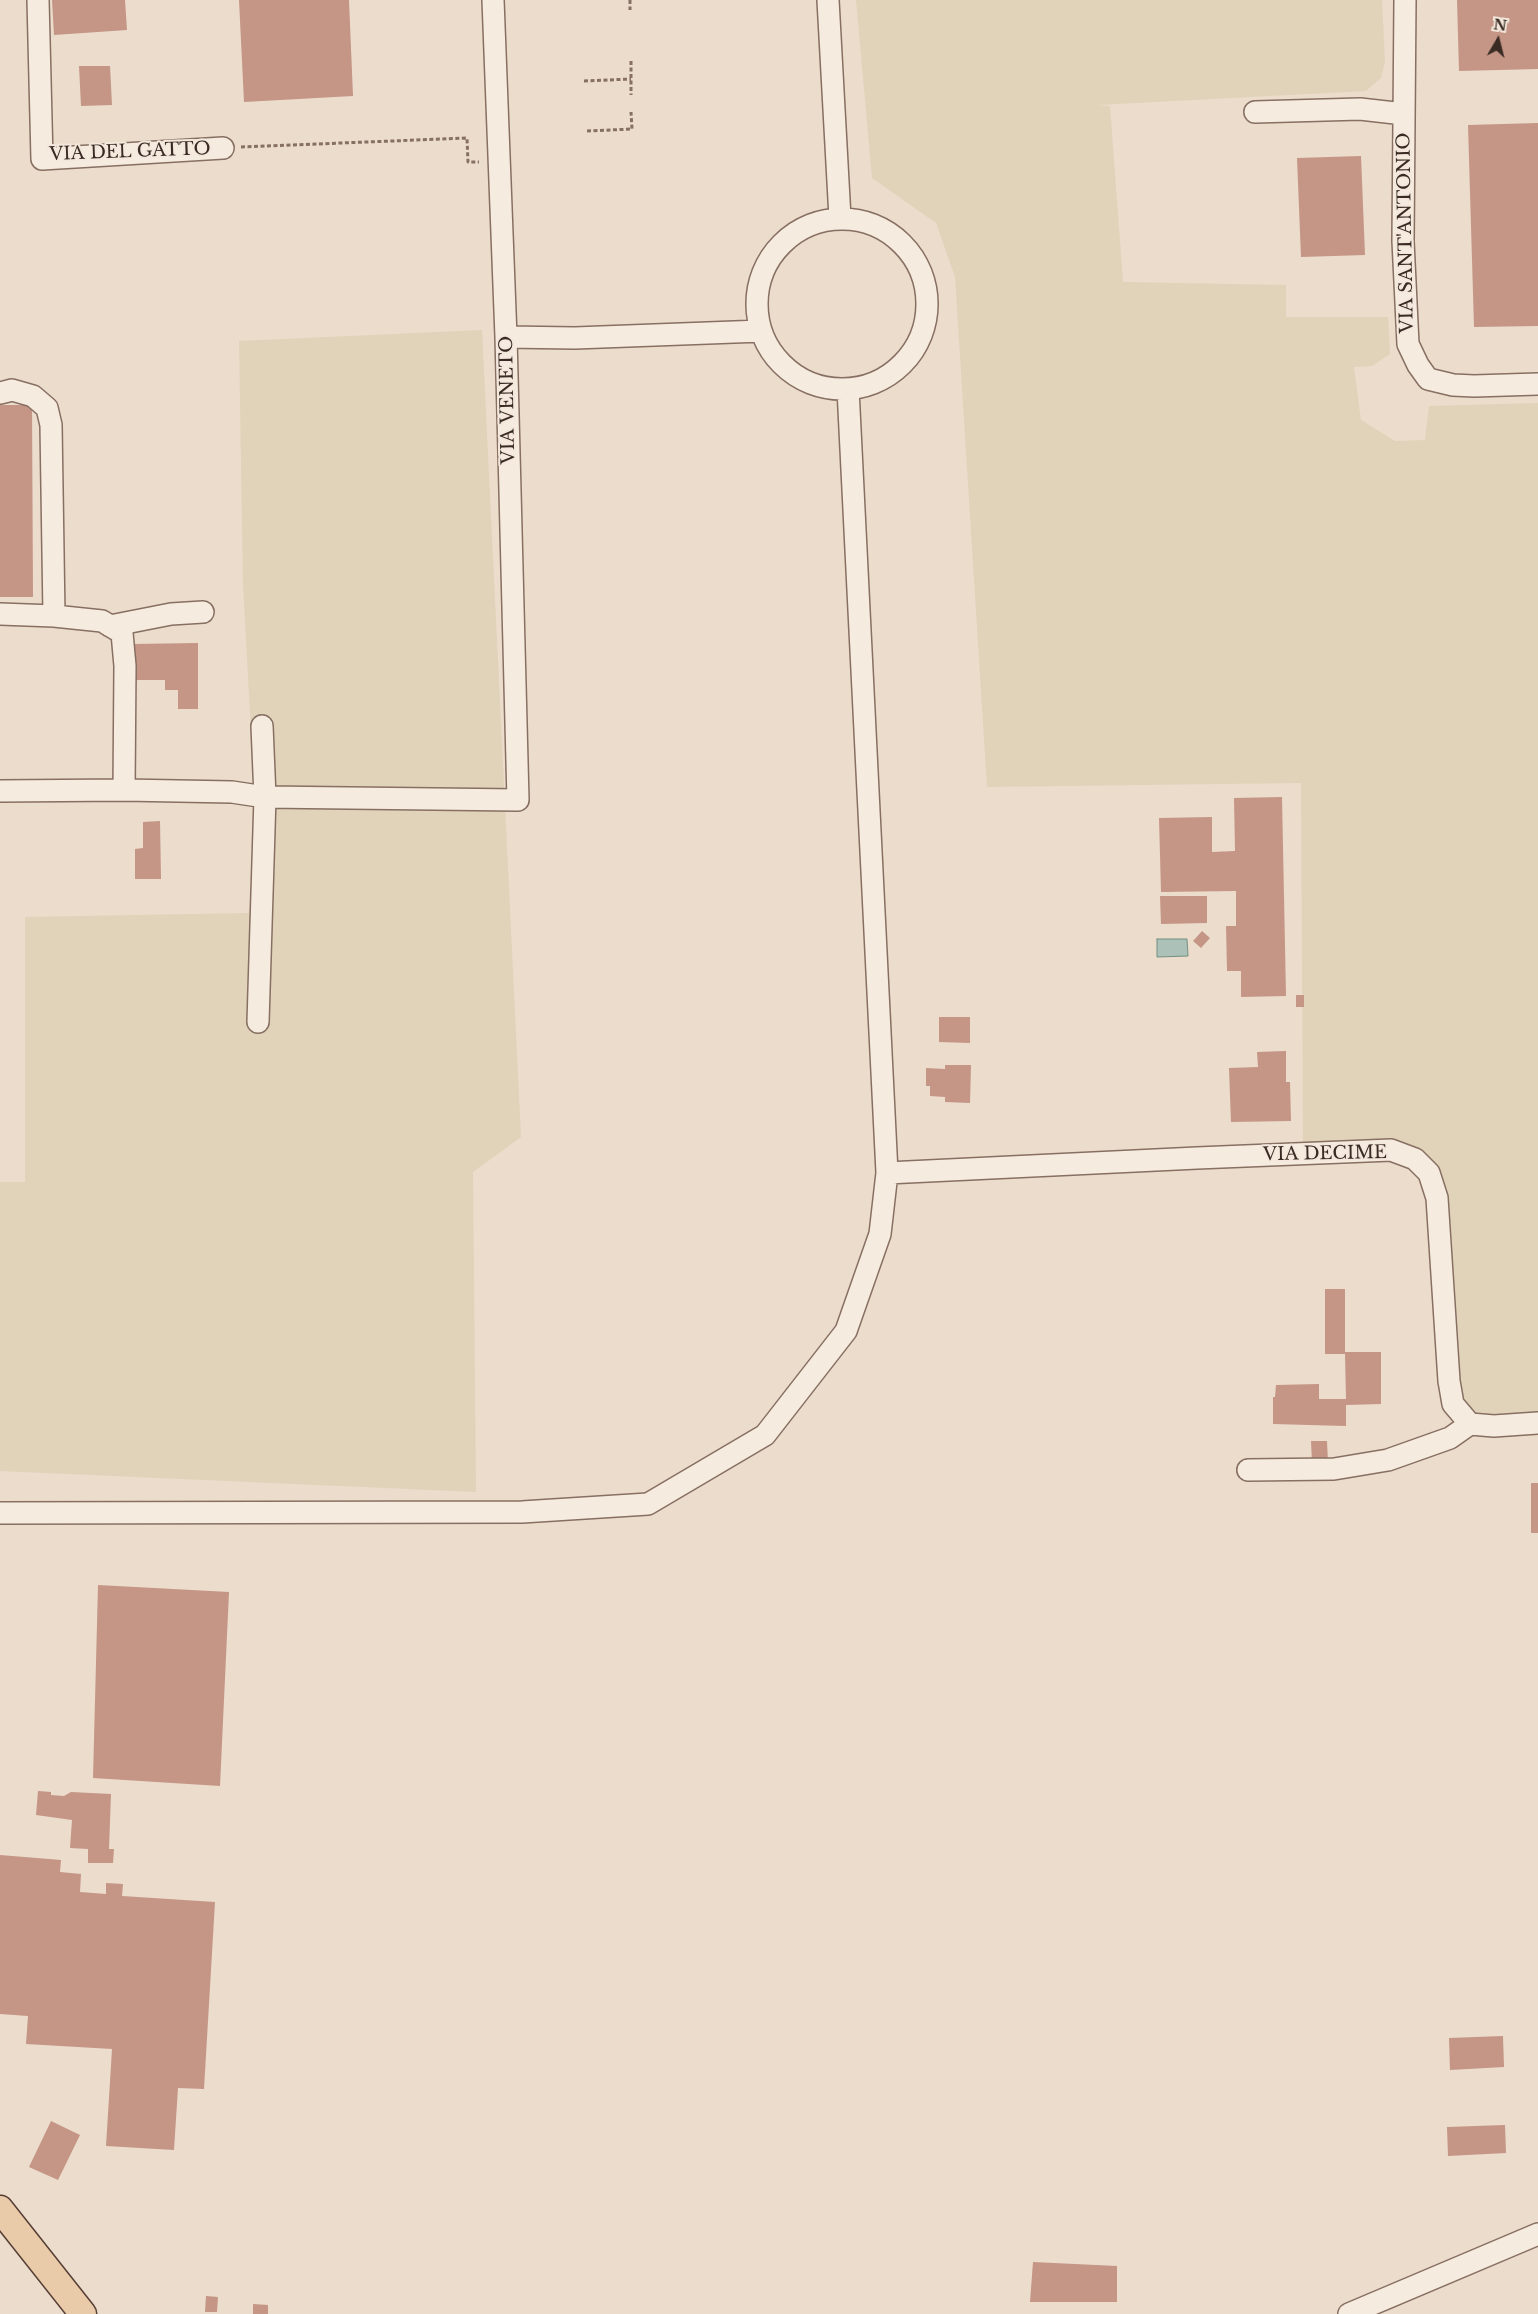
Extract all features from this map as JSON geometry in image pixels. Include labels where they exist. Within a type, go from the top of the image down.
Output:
[{"type":"main road","points":[[0,2209],[83,2314]]},
{"type":"street","name":"VIA DEL GATTO","points":[[38,0],[42,159],[223,148]]},
{"type":"street","name":"VIA VENETO","points":[[265,797],[518,800],[506,337],[493,0]]},
{"type":"street","points":[[828,0],[840,218]]},
{"type":"street","name":"VIA SANT'ANTONIO","points":[[1405,0],[1403,241],[1408,344],[1418,365],[1428,379],[1453,385],[1474,386],[1538,384]]},
{"type":"street","points":[[1255,112],[1360,110],[1404,114]]},
{"type":"street","points":[[840,218],[865,221],[888,231],[895,237],[907,248],[921,269],[928,294],[927,319],[917,345],[900,367],[876,382],[848,389],[820,386],[795,375],[774,356],[761,331],[756,305],[760,278],[772,255],[790,236],[814,223],[840,218]]},
{"type":"street","points":[[506,337],[575,338],[761,331]]},
{"type":"street","points":[[0,1514],[522,1512],[648,1504],[765,1435],[846,1331],[880,1234],[887,1173],[848,389]]},
{"type":"street","points":[[0,393],[12,390],[32,396],[47,408],[51,425],[54,616]]},
{"type":"street","points":[[110,626],[172,614],[204,612]]},
{"type":"street","points":[[0,614],[54,616],[102,621],[122,634],[124,666],[124,790]]},
{"type":"street","points":[[258,1022],[265,797],[262,726]]},
{"type":"street","points":[[0,791],[124,790],[232,792],[265,797]]},
{"type":"street","name":"VIA DECIME","points":[[887,1173],[1391,1150],[1415,1159],[1429,1173],[1437,1198],[1449,1381],[1453,1404],[1470,1424]]},
{"type":"street","points":[[1248,1470],[1334,1469],[1388,1460],[1450,1438],[1470,1424],[1494,1426],[1538,1424]]},
{"type":"street","points":[[1350,2314],[1538,2234]]},
{"type":"path","points":[[630,0],[630,10]]},
{"type":"path","points":[[631,61],[631,95]]},
{"type":"path","points":[[584,81],[631,79]]},
{"type":"path","points":[[587,131],[632,129],[631,112]]},
{"type":"path","points":[[223,148],[467,138],[468,162],[500,162]]},
{"type":"shaded area","points":[[856,0],[1382,0],[1385,62],[1381,78],[1366,91],[1098,105],[1110,106],[1123,282],[1286,285],[1286,317],[1388,317],[1390,354],[1372,366],[1354,367],[1361,420],[1395,441],[1425,440],[1429,406],[1538,403],[1538,1416],[1473,1415],[1461,1403],[1435,1164],[1430,1158],[1404,1145],[1303,1144],[1301,783],[987,787],[955,277],[936,223],[872,178]]},
{"type":"shaded area","points":[[482,330],[521,1137],[473,1172],[476,1492],[0,1471],[0,1182],[25,1182],[25,917],[249,913],[255,805],[243,585],[239,341]]},
{"type":"shaded area","points":[[1157,939],[1187,939],[1188,956],[1157,957]]},
{"type":"building","points":[[52,0],[125,0],[127,30],[54,35]]},
{"type":"building","points":[[239,0],[349,0],[353,96],[244,102]]},
{"type":"building","points":[[1457,0],[1538,0],[1538,69],[1459,71]]},
{"type":"building","points":[[79,66],[110,66],[112,105],[81,106]]},
{"type":"building","points":[[1538,123],[1538,326],[1474,327],[1468,125]]},
{"type":"building","points":[[1361,156],[1365,255],[1301,257],[1297,158]]},
{"type":"building","points":[[0,405],[32,405],[33,597],[0,597]]},
{"type":"building","points":[[198,643],[198,709],[178,709],[178,690],[165,690],[165,680],[133,680],[133,644]]},
{"type":"building","points":[[1282,797],[1286,996],[1241,997],[1241,971],[1227,971],[1226,926],[1236,926],[1236,891],[1161,892],[1159,818],[1212,817],[1212,852],[1235,851],[1234,798]]},
{"type":"building","points":[[160,821],[161,879],[135,879],[135,849],[143,848],[143,822]]},
{"type":"building","points":[[1160,896],[1207,896],[1207,923],[1161,924]]},
{"type":"building","points":[[1202,931],[1210,938],[1201,948],[1193,941]]},
{"type":"building","points":[[1296,995],[1304,995],[1304,1007],[1296,1007]]},
{"type":"building","points":[[939,1017],[970,1017],[970,1043],[939,1042]]},
{"type":"building","points":[[1286,1051],[1286,1082],[1290,1082],[1291,1121],[1231,1122],[1229,1068],[1258,1067],[1257,1052]]},
{"type":"building","points":[[945,1065],[971,1065],[970,1103],[945,1102],[945,1097],[930,1096],[930,1086],[926,1086],[926,1068],[945,1069]]},
{"type":"building","points":[[1325,1289],[1345,1289],[1345,1352],[1381,1352],[1381,1404],[1346,1405],[1346,1426],[1273,1424],[1273,1397],[1275,1397],[1276,1385],[1319,1384],[1319,1399],[1346,1399],[1345,1354],[1325,1354]]},
{"type":"building","points":[[1311,1441],[1327,1441],[1328,1463],[1312,1463]]},
{"type":"building","points":[[1531,1483],[1538,1483],[1538,1533],[1531,1533]]},
{"type":"building","points":[[98,1585],[229,1592],[220,1786],[93,1778]]},
{"type":"building","points":[[38,1791],[64,1796],[71,1792],[111,1794],[109,1849],[114,1849],[113,1863],[88,1863],[88,1849],[70,1848],[72,1820],[36,1815]]},
{"type":"building","points":[[0,1855],[61,1860],[60,1872],[81,1874],[80,1892],[106,1894],[106,1883],[123,1884],[122,1896],[215,1902],[204,2089],[178,2088],[174,2150],[106,2146],[112,2049],[26,2044],[28,2016],[0,2014]]},
{"type":"building","points":[[1503,2036],[1504,2067],[1450,2070],[1449,2038]]},
{"type":"building","points":[[51,2121],[80,2135],[58,2180],[29,2167]]},
{"type":"building","points":[[1505,2125],[1506,2153],[1448,2156],[1447,2127]]},
{"type":"building","points":[[1033,2262],[1117,2266],[1117,2302],[1030,2302]]},
{"type":"building","points":[[206,2296],[218,2297],[217,2312],[205,2312]]},
{"type":"building","points":[[253,2304],[268,2305],[268,2314],[253,2314]]}]
